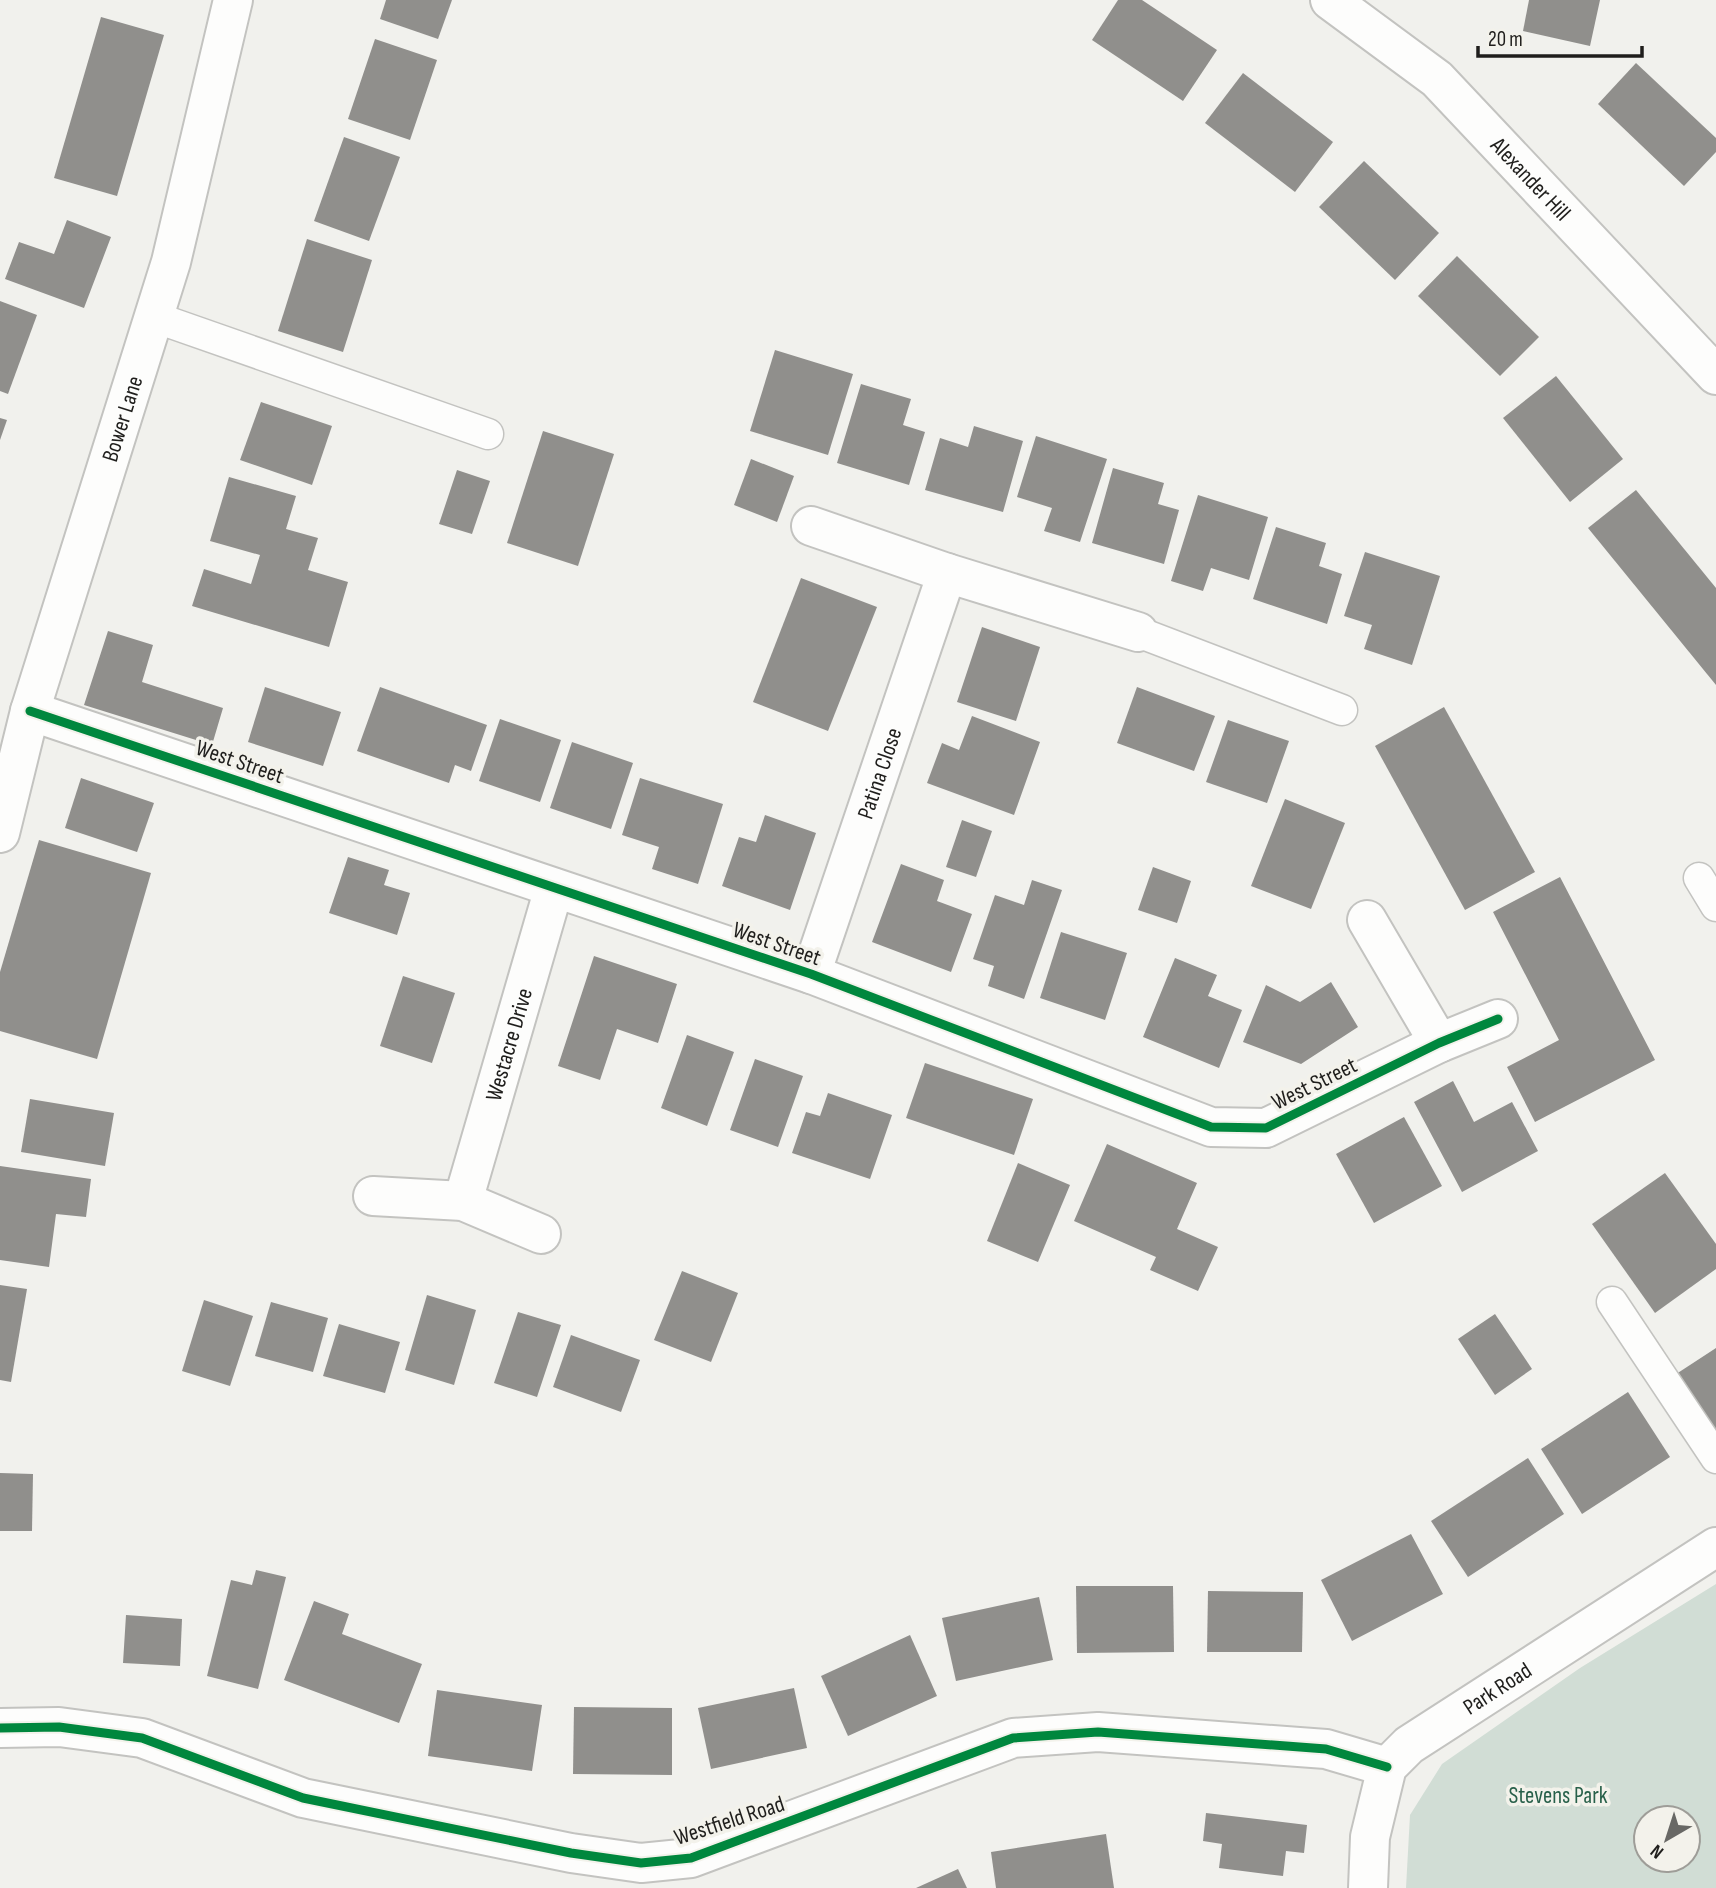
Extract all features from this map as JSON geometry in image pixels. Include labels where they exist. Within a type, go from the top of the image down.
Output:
[{"type":"street","name":"Bower Lane","points":[[0,833],[30,711],[171,261],[233,0]]},
{"type":"street","name":"Alexander Hill","points":[[1337,2],[1437,79],[1716,376]]},
{"type":"street","points":[[811,526],[947,573],[1138,632]]},
{"type":"street","name":"Patina Close","points":[[811,974],[947,573]]},
{"type":"street","name":"West Street","points":[[30,711],[811,974],[1211,1127],[1266,1128],[1438,1043],[1498,1018]]},
{"type":"street","name":"Westacre Drive","points":[[463,1201],[554,888]]},
{"type":"street","points":[[1367,920],[1438,1043]]},
{"type":"street","points":[[373,1196],[463,1201],[541,1234]]},
{"type":"street","name":"Park Road","points":[[1387,1767],[1409,1745],[1716,1547]]},
{"type":"street","name":"Westfield Road","points":[[0,1728],[59,1727],[142,1738],[303,1798],[571,1853],[642,1863],[691,1858],[1013,1738],[1098,1732],[1326,1749],[1387,1767]]},
{"type":"street","points":[[1368,1888],[1370,1837],[1387,1767]]},
{"type":"lane","points":[[153,317],[488,435]]},
{"type":"lane","points":[[1138,632],[1342,710]]},
{"type":"lane","points":[[1699,878],[1716,906]]},
{"type":"lane","points":[[1612,1303],[1716,1458]]},
{"type":"green space","name":"Stevens Park","points":[[1716,1584],[1716,1888],[1406,1888],[1410,1815],[1442,1764],[1580,1668]]},
{"type":"building","points":[[386,0],[452,0],[438,39],[380,19]]},
{"type":"building","points":[[1118,0],[1142,0],[1217,50],[1183,101],[1092,40]]},
{"type":"building","points":[[1529,0],[1600,0],[1590,46],[1523,31]]},
{"type":"building","points":[[101,17],[164,35],[117,196],[54,178]]},
{"type":"building","points":[[375,39],[437,60],[410,140],[348,119]]},
{"type":"building","points":[[1636,63],[1716,138],[1716,152],[1684,186],[1598,104]]},
{"type":"building","points":[[1243,73],[1333,142],[1295,192],[1205,123]]},
{"type":"building","points":[[344,137],[400,157],[369,241],[314,221]]},
{"type":"building","points":[[1364,161],[1439,233],[1395,280],[1319,207]]},
{"type":"building","points":[[67,220],[111,237],[84,308],[5,279],[19,242],[54,254]]},
{"type":"building","points":[[307,239],[372,260],[343,352],[278,331]]},
{"type":"building","points":[[1457,256],[1539,337],[1500,376],[1418,296]]},
{"type":"building","points":[[0,301],[37,315],[8,394],[0,391]]},
{"type":"building","points":[[775,350],[853,374],[828,455],[750,431]]},
{"type":"building","points":[[1556,376],[1623,459],[1570,502],[1503,418]]},
{"type":"building","points":[[861,384],[911,399],[903,425],[925,432],[909,485],[837,463]]},
{"type":"building","points":[[261,402],[332,426],[312,485],[240,460]]},
{"type":"building","points":[[0,418],[7,420],[0,440]]},
{"type":"building","points":[[974,426],[1023,441],[1003,512],[925,490],[940,438],[968,447]]},
{"type":"building","points":[[543,431],[614,454],[578,566],[507,543]]},
{"type":"building","points":[[1036,436],[1107,459],[1080,542],[1044,531],[1052,508],[1017,497]]},
{"type":"building","points":[[751,459],[794,476],[777,522],[734,505]]},
{"type":"building","points":[[1113,468],[1164,483],[1158,504],[1179,510],[1164,564],[1092,543]]},
{"type":"building","points":[[457,470],[490,481],[472,534],[439,524]]},
{"type":"building","points":[[229,477],[296,496],[286,529],[318,538],[308,570],[348,582],[329,647],[192,606],[204,569],[251,584],[260,555],[210,541]]},
{"type":"building","points":[[1636,490],[1716,588],[1716,685],[1588,528]]},
{"type":"building","points":[[1198,495],[1268,517],[1249,580],[1211,568],[1203,591],[1171,581]]},
{"type":"building","points":[[1276,527],[1326,543],[1319,566],[1342,574],[1327,624],[1253,599]]},
{"type":"building","points":[[1365,552],[1440,576],[1412,665],[1364,649],[1372,625],[1344,616]]},
{"type":"building","points":[[801,578],[877,607],[828,731],[753,702]]},
{"type":"building","points":[[982,627],[1040,647],[1016,721],[957,702]]},
{"type":"building","points":[[108,631],[153,645],[142,682],[223,708],[212,745],[84,705]]},
{"type":"building","points":[[265,687],[341,712],[323,766],[248,742]]},
{"type":"building","points":[[380,687],[487,725],[471,771],[455,765],[449,783],[357,751]]},
{"type":"building","points":[[1137,687],[1215,716],[1194,771],[1117,743]]},
{"type":"building","points":[[1444,707],[1535,872],[1465,910],[1375,746]]},
{"type":"building","points":[[972,716],[1040,742],[1014,815],[927,783],[942,743],[959,750]]},
{"type":"building","points":[[500,719],[561,740],[540,802],[479,781]]},
{"type":"building","points":[[1228,720],[1289,741],[1267,803],[1206,782]]},
{"type":"building","points":[[572,742],[633,763],[611,829],[550,808]]},
{"type":"building","points":[[81,778],[154,803],[137,852],[65,828]]},
{"type":"building","points":[[640,778],[723,804],[698,884],[652,869],[659,847],[622,835]]},
{"type":"building","points":[[1285,799],[1345,823],[1311,909],[1251,886]]},
{"type":"building","points":[[765,815],[816,833],[790,910],[722,886],[739,837],[756,842]]},
{"type":"building","points":[[962,820],[992,831],[976,877],[946,867]]},
{"type":"building","points":[[39,840],[151,873],[97,1059],[0,1031],[0,972]]},
{"type":"building","points":[[348,857],[389,870],[384,885],[410,893],[397,935],[329,913]]},
{"type":"building","points":[[901,864],[944,880],[937,901],[972,914],[951,972],[872,942]]},
{"type":"building","points":[[1153,867],[1191,881],[1177,923],[1138,910]]},
{"type":"building","points":[[1560,877],[1655,1060],[1535,1122],[1507,1067],[1559,1040],[1493,912]]},
{"type":"building","points":[[1032,880],[1062,890],[1024,999],[988,986],[994,966],[973,959],[995,895],[1024,905]]},
{"type":"building","points":[[1061,932],[1127,953],[1105,1020],[1040,998]]},
{"type":"building","points":[[594,956],[677,984],[658,1043],[617,1029],[600,1080],[558,1066]]},
{"type":"building","points":[[1175,958],[1217,975],[1208,996],[1242,1010],[1219,1068],[1143,1037]]},
{"type":"building","points":[[403,976],[455,993],[432,1063],[380,1046]]},
{"type":"building","points":[[1331,982],[1358,1027],[1301,1064],[1243,1042],[1266,985],[1300,1002]]},
{"type":"building","points":[[687,1035],[734,1052],[707,1126],[661,1108]]},
{"type":"building","points":[[755,1059],[803,1076],[778,1147],[730,1130]]},
{"type":"building","points":[[925,1063],[1033,1099],[1014,1155],[906,1118]]},
{"type":"building","points":[[1453,1081],[1474,1122],[1512,1102],[1538,1151],[1462,1192],[1414,1102]]},
{"type":"building","points":[[828,1093],[892,1115],[870,1179],[792,1153],[806,1112],[820,1116]]},
{"type":"building","points":[[30,1099],[114,1113],[105,1166],[21,1152]]},
{"type":"building","points":[[1404,1117],[1442,1186],[1374,1223],[1336,1154]]},
{"type":"building","points":[[1107,1144],[1197,1183],[1177,1229],[1218,1247],[1198,1291],[1150,1270],[1156,1257],[1074,1221]]},
{"type":"building","points":[[1018,1163],[1070,1185],[1038,1262],[987,1241]]},
{"type":"building","points":[[0,1166],[91,1179],[86,1217],[56,1214],[49,1267],[0,1260]]},
{"type":"building","points":[[1665,1173],[1716,1244],[1716,1269],[1655,1313],[1592,1224]]},
{"type":"building","points":[[682,1271],[738,1293],[711,1362],[654,1340]]},
{"type":"building","points":[[0,1285],[27,1289],[11,1382],[0,1380]]},
{"type":"building","points":[[427,1295],[476,1310],[454,1385],[405,1370]]},
{"type":"building","points":[[204,1300],[253,1316],[230,1386],[182,1371]]},
{"type":"building","points":[[271,1302],[328,1318],[313,1372],[255,1356]]},
{"type":"building","points":[[518,1312],[561,1325],[537,1397],[494,1383]]},
{"type":"building","points":[[1495,1314],[1532,1369],[1495,1395],[1458,1339]]},
{"type":"building","points":[[339,1324],[400,1342],[385,1393],[323,1376]]},
{"type":"building","points":[[571,1335],[640,1360],[621,1412],[553,1387]]},
{"type":"building","points":[[1716,1348],[1716,1432],[1667,1380]]},
{"type":"building","points":[[1628,1392],[1670,1457],[1582,1514],[1541,1449]]},
{"type":"building","points":[[1528,1458],[1564,1514],[1468,1577],[1431,1521]]},
{"type":"building","points":[[0,1473],[33,1474],[32,1531],[0,1531]]},
{"type":"building","points":[[1411,1534],[1443,1594],[1352,1641],[1321,1580]]},
{"type":"building","points":[[256,1570],[286,1577],[258,1689],[207,1676],[231,1580],[252,1585]]},
{"type":"building","points":[[1076,1586],[1173,1586],[1174,1652],[1077,1653]]},
{"type":"building","points":[[1208,1591],[1303,1592],[1302,1652],[1207,1652]]},
{"type":"building","points":[[1039,1597],[1053,1660],[956,1681],[942,1618]]},
{"type":"building","points":[[314,1601],[349,1614],[342,1634],[422,1664],[399,1723],[284,1680]]},
{"type":"building","points":[[126,1615],[182,1619],[180,1666],[123,1663]]},
{"type":"building","points":[[910,1635],[937,1696],[848,1736],[821,1676]]},
{"type":"building","points":[[794,1688],[807,1748],[711,1769],[698,1708]]},
{"type":"building","points":[[437,1690],[542,1705],[532,1771],[428,1756]]},
{"type":"building","points":[[574,1707],[672,1708],[672,1775],[573,1774]]},
{"type":"building","points":[[1206,1813],[1307,1825],[1304,1853],[1286,1851],[1283,1876],[1219,1868],[1222,1844],[1203,1841]]},
{"type":"building","points":[[1106,1834],[1114,1888],[996,1888],[991,1852]]},
{"type":"building","points":[[958,1869],[967,1888],[916,1888]]},
{"type":"cycle path","points":[[30,711],[811,974],[1211,1127],[1266,1128],[1439,1043],[1498,1019]]},
{"type":"cycle path","points":[[0,1728],[59,1727],[142,1738],[303,1798],[571,1853],[641,1863],[691,1858],[1013,1738],[1098,1732],[1326,1749],[1387,1767]]}]
